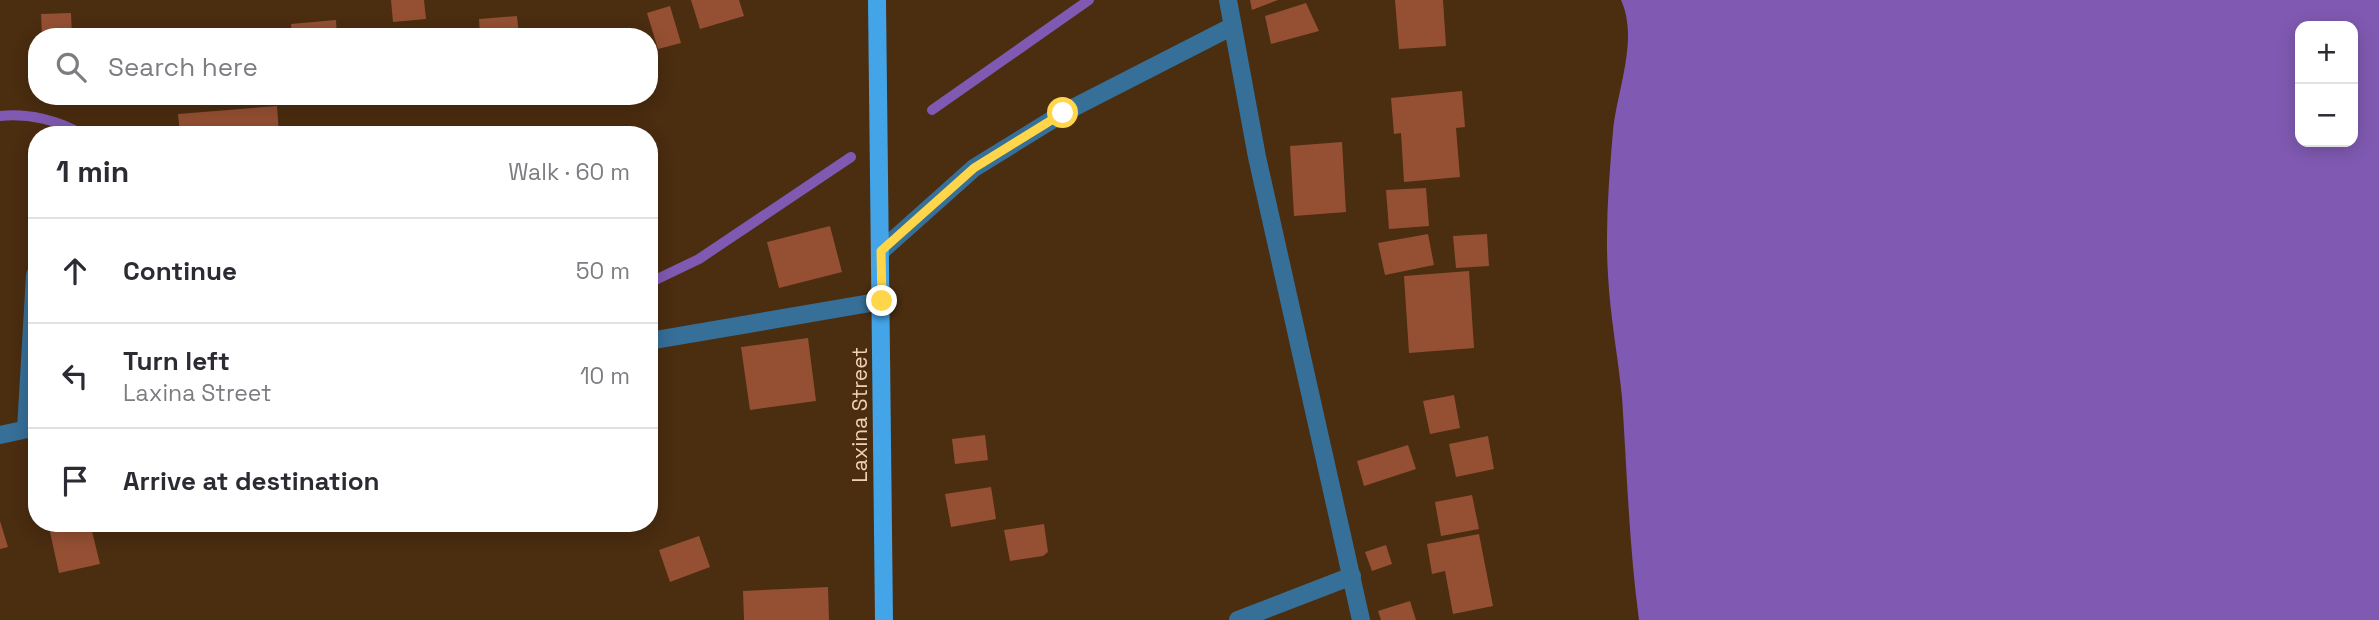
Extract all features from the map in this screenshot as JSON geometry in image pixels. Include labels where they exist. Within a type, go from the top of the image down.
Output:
[{"type":"main road","name":"Laxina Street","points":[[877,0],[884,620]]},
{"type":"street","points":[[1228,0],[1257,157],[1361,620]]},
{"type":"street","points":[[881,251],[974,168],[1063,113],[1233,26]]},
{"type":"street","points":[[658,339],[882,301]]},
{"type":"street","points":[[0,435],[28,429]]},
{"type":"street","points":[[1238,620],[1352,576]]},
{"type":"shaded area","points":[[1621,0],[2379,0],[2379,620],[1639,620],[1622,397],[1610,306],[1607,257],[1613,131],[1628,31]]},
{"type":"building","points":[[391,0],[424,0],[426,19],[393,22]]},
{"type":"building","points":[[691,0],[739,0],[744,16],[700,29]]},
{"type":"building","points":[[1250,0],[1278,0],[1252,10]]},
{"type":"building","points":[[1395,0],[1443,0],[1446,46],[1399,49]]},
{"type":"building","points":[[1306,3],[1319,31],[1271,44],[1265,16]]},
{"type":"building","points":[[670,6],[681,43],[658,49],[658,28],[652,28],[647,13]]},
{"type":"building","points":[[71,13],[72,28],[42,28],[41,14]]},
{"type":"building","points":[[517,16],[518,28],[480,28],[479,19]]},
{"type":"building","points":[[336,20],[336,28],[291,28],[291,24]]},
{"type":"building","points":[[1462,91],[1465,127],[1456,128],[1460,177],[1404,182],[1401,133],[1394,134],[1391,98]]},
{"type":"building","points":[[277,106],[278,126],[179,126],[178,114]]},
{"type":"building","points":[[1342,142],[1346,212],[1294,216],[1290,146]]},
{"type":"building","points":[[1426,188],[1429,226],[1389,229],[1386,190]]},
{"type":"building","points":[[830,226],[842,272],[779,288],[767,242]]},
{"type":"building","points":[[1428,234],[1434,265],[1385,275],[1378,243]]},
{"type":"building","points":[[1487,234],[1489,266],[1456,268],[1453,236]]},
{"type":"building","points":[[1469,271],[1474,348],[1409,353],[1404,276]]},
{"type":"building","points":[[808,338],[816,401],[750,410],[741,347]]},
{"type":"building","points":[[1454,395],[1460,428],[1430,434],[1423,401]]},
{"type":"building","points":[[985,435],[988,460],[955,464],[952,439]]},
{"type":"building","points":[[1488,436],[1494,469],[1456,477],[1449,444]]},
{"type":"building","points":[[1408,445],[1416,469],[1364,486],[1357,461]]},
{"type":"building","points":[[991,487],[996,519],[951,527],[945,494]]},
{"type":"building","points":[[1472,495],[1479,529],[1441,536],[1435,502]]},
{"type":"building","points":[[0,521],[8,547],[0,549]]},
{"type":"building","points":[[1044,524],[1048,552],[1043,556],[1010,561],[1004,530]]},
{"type":"building","points":[[50,532],[92,532],[100,564],[59,573]]},
{"type":"building","points":[[1479,534],[1493,606],[1453,614],[1445,571],[1432,574],[1427,544]]},
{"type":"building","points":[[699,536],[710,567],[670,582],[659,550]]},
{"type":"building","points":[[1386,545],[1392,564],[1372,571],[1365,552]]},
{"type":"building","points":[[828,587],[829,620],[744,620],[743,591]]},
{"type":"building","points":[[1410,601],[1416,620],[1381,620],[1378,611]]},
{"type":"waterway","points":[[932,110],[1089,0]]},
{"type":"waterway","points":[[0,116],[43,119],[66,126]]},
{"type":"waterway","points":[[658,279],[699,259],[851,157]]},
{"type":"route","points":[[882,301],[881,251],[974,168],[1063,113]]}]
